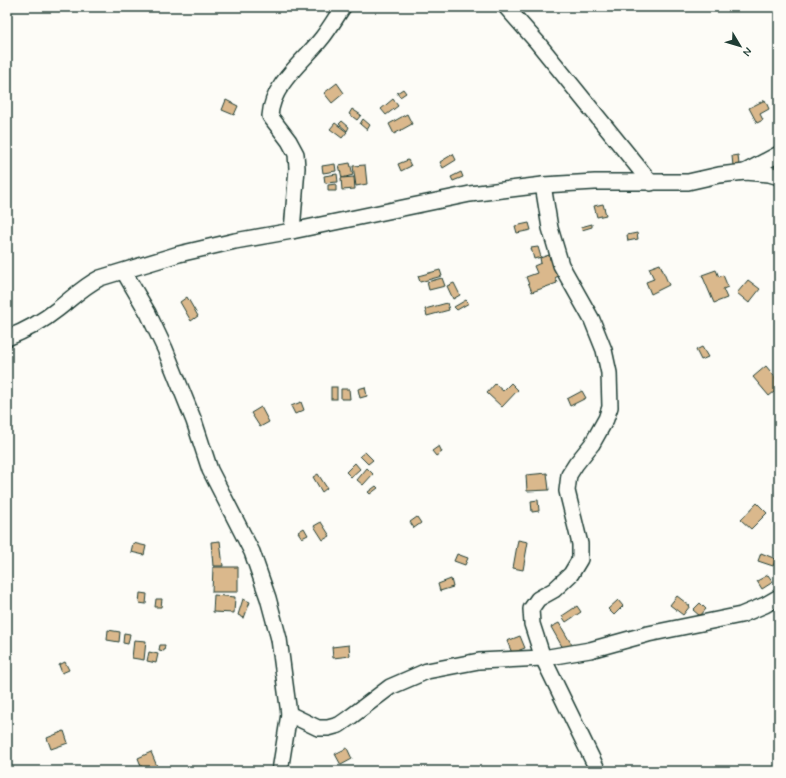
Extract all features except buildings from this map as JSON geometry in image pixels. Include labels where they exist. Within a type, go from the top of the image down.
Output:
[{"type":"street","points":[[292,231],[297,168],[296,154],[289,141],[270,116],[270,106],[288,76],[322,38],[343,7]]},
{"type":"street","points":[[506,7],[538,42],[651,183]]},
{"type":"street","points":[[745,172],[779,154]]},
{"type":"street","points":[[7,338],[25,330],[57,310],[89,283],[100,278],[193,251],[235,241],[292,231],[463,196],[543,185],[595,182],[688,182],[719,175],[745,172],[769,174],[779,177]]},
{"type":"street","points":[[543,185],[555,247],[561,265],[592,320],[604,350],[609,373],[610,407],[606,419],[592,444],[576,464],[569,475],[568,480],[566,491],[580,544],[580,559],[571,574],[554,590],[538,599],[531,609],[532,624],[543,658],[598,771]]},
{"type":"street","points":[[124,272],[148,313],[165,349],[194,421],[210,470],[252,552],[268,598],[279,639],[289,714],[280,771]]},
{"type":"street","points":[[289,714],[318,728],[328,728],[339,725],[390,686],[427,671],[479,661],[543,658],[590,650],[648,634],[741,615],[765,605],[779,597]]}]
